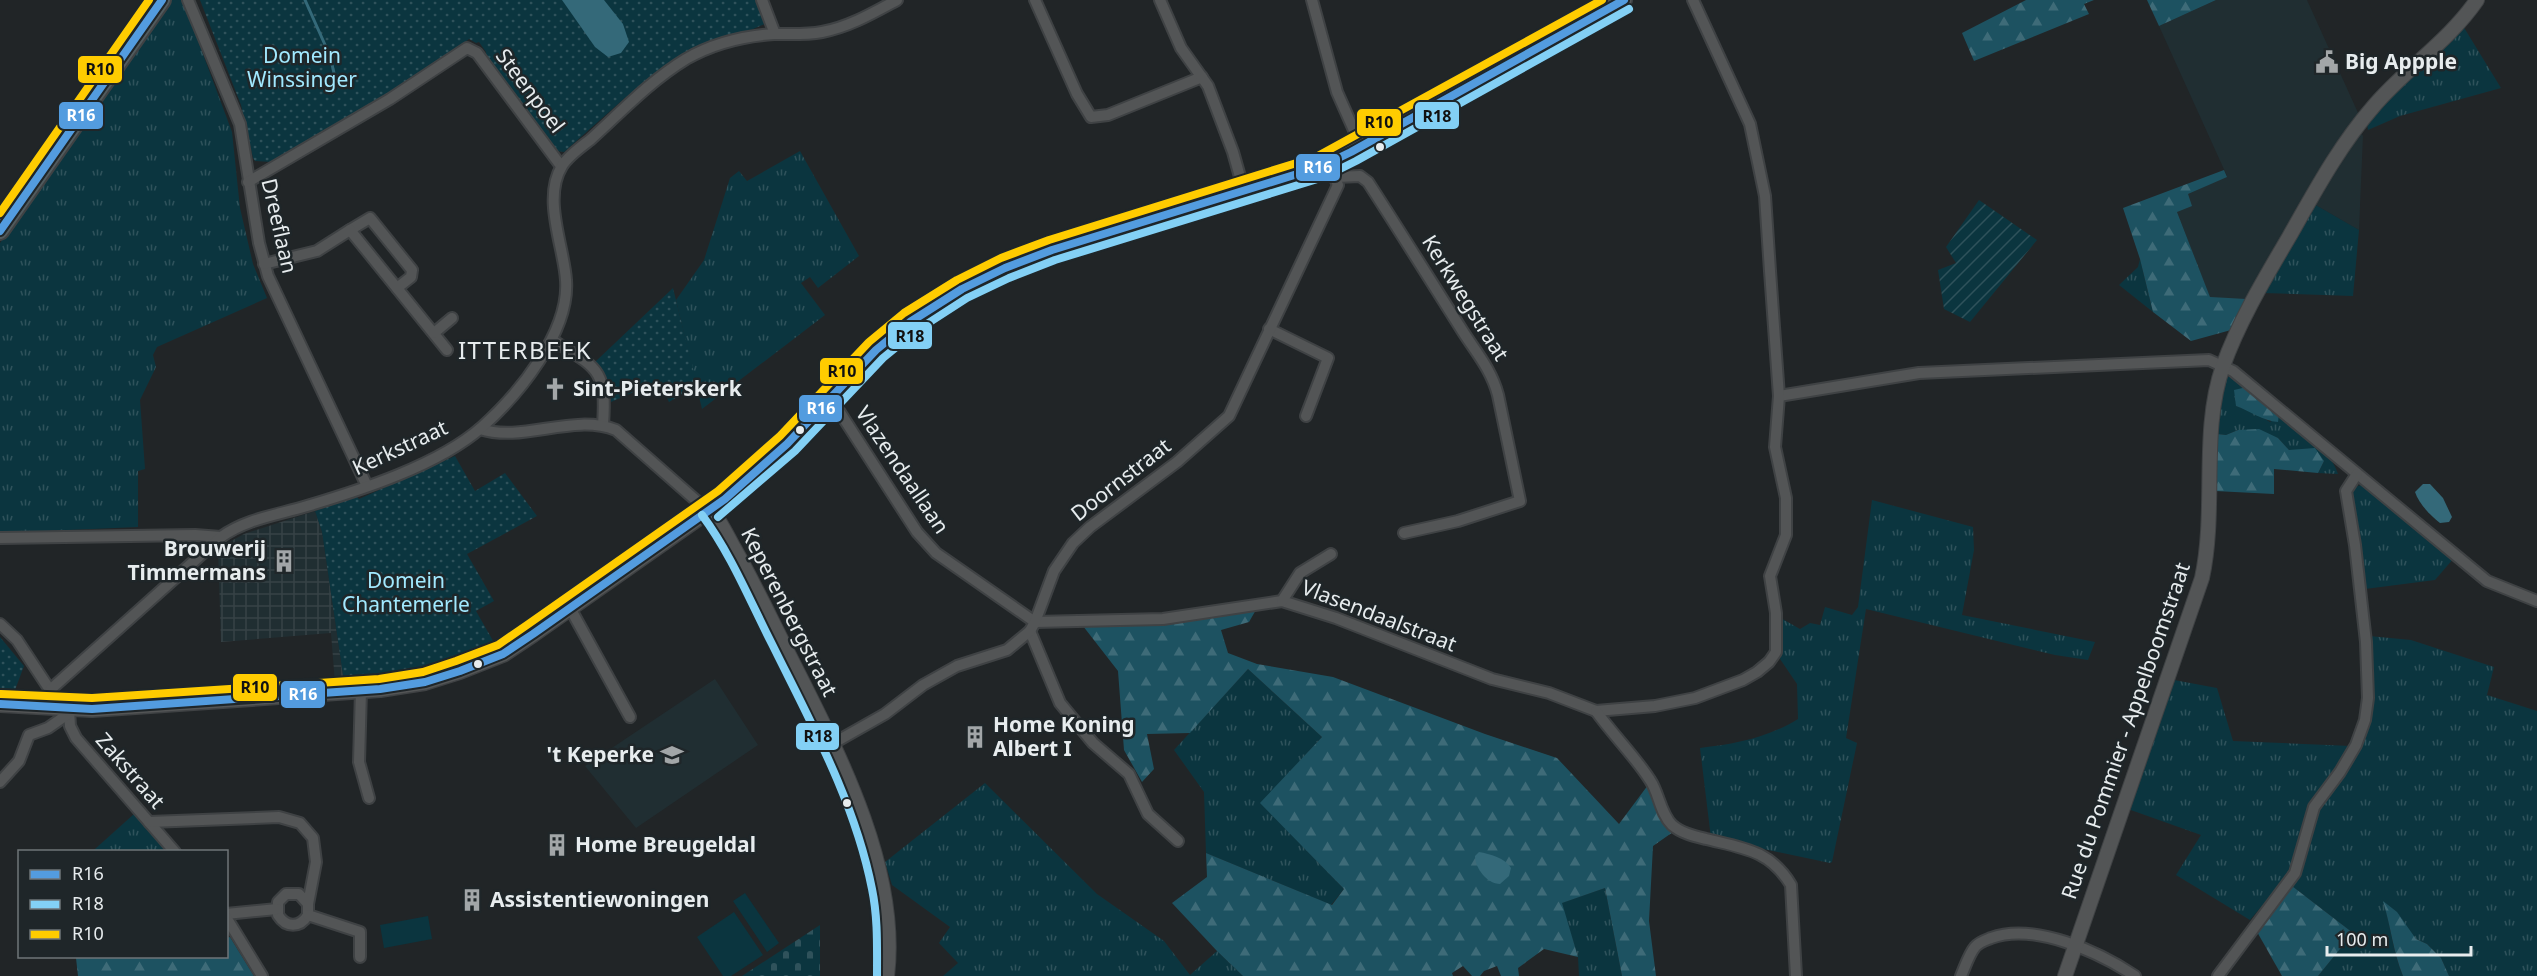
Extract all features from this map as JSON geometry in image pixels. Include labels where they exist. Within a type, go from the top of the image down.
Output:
[{"type":"main road","points":[[0,214],[151,0]]},
{"type":"main road","points":[[0,231],[162,0]]},
{"type":"main road","points":[[0,704],[64,711],[254,700],[362,690],[425,682],[503,654],[711,509],[787,444],[876,350],[910,322],[982,279],[1052,250],[1328,163],[1624,0]]},
{"type":"street","name":"Dreeflaan","points":[[188,0],[240,124],[248,182],[264,264],[287,320],[367,486]]},
{"type":"street","points":[[762,0],[775,34]]},
{"type":"street","points":[[561,166],[645,89],[687,59],[735,39],[775,34],[807,34],[837,29],[897,0]]},
{"type":"street","points":[[1035,0],[1077,94],[1091,117],[1108,115],[1202,77]]},
{"type":"street","points":[[1160,0],[1181,48],[1208,86],[1233,152],[1244,191]]},
{"type":"street","points":[[1312,0],[1337,92],[1361,146]]},
{"type":"street","points":[[1601,711],[1655,706],[1695,698],[1757,672],[1769,662],[1776,652],[1776,613],[1770,576],[1786,535],[1786,513],[1775,447],[1779,396],[1763,186],[1750,124],[1693,0]]},
{"type":"street","name":"Rue du Pommier - Appelboomstraat","points":[[2065,976],[2202,578],[2208,550],[2210,523],[2212,423],[2223,367],[2260,287],[2357,125],[2456,28],[2477,0]]},
{"type":"street","name":"Steenpoel","points":[[248,182],[390,99],[467,48],[477,53],[561,166]]},
{"type":"street","points":[[1328,163],[1335,177]]},
{"type":"street","name":"Kerkstraat","points":[[50,690],[221,537],[237,526],[367,486],[445,452],[480,429],[516,391],[552,340],[565,300],[567,284],[555,216],[557,177],[561,166]]},
{"type":"street","name":"Kerkwegstraat","points":[[1335,177],[1360,176],[1368,182],[1465,336],[1484,361],[1495,381],[1520,501],[1458,521],[1404,533]]},
{"type":"street","name":"Doornstraat","points":[[832,744],[885,714],[923,685],[957,666],[1008,650],[1032,626],[1054,571],[1073,543],[1090,527],[1178,462],[1229,416],[1338,185],[1335,177]]},
{"type":"street","points":[[264,264],[317,251],[370,218],[412,270],[411,277],[397,288]]},
{"type":"street","points":[[350,230],[447,350]]},
{"type":"street","points":[[434,333],[452,318]]},
{"type":"street","points":[[1269,329],[1329,358],[1306,416]]},
{"type":"street","points":[[552,340],[584,360],[601,377],[604,397],[603,425]]},
{"type":"street","points":[[1779,396],[1919,373],[2209,360],[2233,371],[2487,581],[2537,602]]},
{"type":"street","name":"Vlazendaallaan","points":[[830,397],[917,532],[936,553],[1032,626]]},
{"type":"street","points":[[480,429],[500,434],[538,428],[603,425],[616,430],[699,503],[711,509]]},
{"type":"street","points":[[2218,976],[2295,873],[2314,807],[2340,772],[2356,745],[2365,720],[2368,698],[2366,642],[2355,545],[2346,491],[2357,474]]},
{"type":"street","name":"Keperenbergstraat","points":[[711,509],[752,581],[848,780],[879,868],[888,918],[887,976]]},
{"type":"street","points":[[0,538],[195,535],[221,537]]},
{"type":"street","points":[[1281,601],[1300,573],[1331,554]]},
{"type":"street","name":"Vlasendaalstraat","points":[[1032,626],[1164,620],[1281,601],[1336,618],[1492,679],[1549,693],[1601,711]]},
{"type":"street","points":[[570,608],[630,717]]},
{"type":"street","points":[[0,624],[16,640],[64,711],[48,728],[29,735],[19,760],[0,782]]},
{"type":"street","points":[[1032,626],[1060,703],[1093,743],[1129,774],[1148,814],[1178,841]]},
{"type":"street","points":[[362,690],[359,762],[369,798]]},
{"type":"street","name":"Zakstraat","points":[[64,711],[76,738],[173,850]]},
{"type":"street","points":[[1601,711],[1652,781],[1666,817],[1673,826],[1690,835],[1753,851],[1770,859],[1784,873],[1791,885],[1796,976]]},
{"type":"street","points":[[149,822],[279,817],[300,823],[314,838],[316,862],[308,909],[298,924],[293,925],[281,920],[277,909],[282,897],[293,892],[304,897],[308,909],[360,932],[360,957]]},
{"type":"street","points":[[228,916],[277,909]]},
{"type":"street","points":[[228,919],[262,976]]},
{"type":"street","points":[[1961,976],[1975,946],[1998,935],[2016,932],[2033,934],[2075,947],[2118,965],[2135,976]]},
{"type":"shaded area","points":[[562,0],[604,0],[623,24],[629,42],[621,53],[608,57],[595,47]]},
{"type":"shaded area","points":[[2216,0],[2307,0],[2359,115],[2354,124],[2363,136],[2359,230],[2314,204],[2247,299],[2210,298],[2177,212],[2188,194],[2227,176],[2159,26]]},
{"type":"shaded area","points":[[2423,484],[2430,484],[2443,498],[2452,517],[2449,522],[2440,523],[2422,505],[2415,492]]},
{"type":"shaded area","points":[[315,511],[322,532],[344,682],[335,683],[331,633],[221,642],[218,548],[244,534]]},
{"type":"shaded area","name":"'t Keperke","points":[[715,679],[758,745],[636,828],[585,766]]},
{"type":"shaded area","points":[[1479,852],[1492,855],[1505,862],[1511,868],[1509,876],[1500,884],[1486,878],[1479,870],[1476,861],[1475,856]]},
{"type":"green space","points":[[172,0],[181,0],[184,3],[232,132],[240,208],[253,264],[267,298],[157,347],[153,355],[156,367],[140,400],[145,469],[138,471],[138,527],[0,533],[0,243]]},
{"type":"green space","name":"Domein Winssinger","points":[[200,0],[759,0],[767,23],[682,60],[626,97],[564,152],[557,151],[486,56],[479,42],[476,43],[469,39],[401,90],[272,162],[255,161],[253,158],[241,105]]},
{"type":"green space","points":[[2026,0],[2094,0],[2084,4],[2089,14],[1974,61],[1962,33]]},
{"type":"green space","points":[[2147,0],[2216,0],[2159,26]]},
{"type":"green space","points":[[2463,26],[2501,88],[2400,116],[2368,130],[2366,119]]},
{"type":"green space","points":[[800,151],[859,256],[818,288],[810,277],[801,283],[825,315],[702,409],[676,300],[704,260],[730,178],[739,171],[747,181]]},
{"type":"green space","points":[[2224,170],[2227,177],[2188,194],[2192,206],[2177,212],[2210,297],[2247,299],[2231,330],[2191,341],[2153,312],[2140,259],[2123,208]]},
{"type":"green space","points":[[1979,200],[2037,240],[1970,322],[1944,309],[1938,270],[1956,263],[1946,247]]},
{"type":"green space","points":[[2314,204],[2359,230],[2353,296],[2264,293]]},
{"type":"green space","points":[[2140,259],[2153,312],[2119,285],[2138,267]]},
{"type":"green space","points":[[673,288],[697,385],[669,402],[659,381],[611,402],[606,377],[595,362]]},
{"type":"green space","points":[[2231,375],[2247,387],[2236,406],[2252,411],[2270,422],[2279,413],[2321,447],[2334,464],[2338,474],[2318,473],[2324,461],[2289,450],[2278,438],[2238,430],[2226,435],[2217,434],[2225,379]]},
{"type":"green space","points":[[2247,387],[2279,413],[2278,422],[2262,418],[2236,406],[2234,390]]},
{"type":"green space","points":[[2259,429],[2278,438],[2289,450],[2315,448],[2324,461],[2318,473],[2274,469],[2274,494],[2215,491],[2217,434],[2226,435],[2238,430]]},
{"type":"green space","name":"Domein Chantemerle","points":[[455,456],[475,491],[505,473],[537,516],[467,554],[494,601],[476,611],[496,646],[459,661],[422,672],[344,682],[322,532],[315,511],[357,497],[359,499]]},
{"type":"green space","points":[[2364,484],[2454,558],[2435,580],[2365,589],[2351,500],[2352,488]]},
{"type":"green space","points":[[1872,500],[1973,527],[1974,550],[1962,615],[2095,642],[2088,660],[2055,655],[1866,609],[1846,738],[1857,743],[1832,862],[1711,838],[1700,748],[1750,739],[1775,731],[1798,719],[1797,684],[1778,656],[1779,617],[1800,629],[1810,623],[1820,625],[1825,607],[1852,615],[1858,607]]},
{"type":"green space","points":[[1257,608],[1249,622],[1221,630],[1228,653],[1257,664],[1333,677],[1485,734],[1557,758],[1619,824],[1651,781],[1673,832],[1653,846],[1649,921],[1656,976],[1622,976],[1605,888],[1562,903],[1578,957],[1544,949],[1518,968],[1519,976],[1501,976],[1497,966],[1484,971],[1480,976],[1472,976],[1463,966],[1452,973],[1453,976],[1243,976],[1172,903],[1207,877],[1206,853],[1332,905],[1344,889],[1260,803],[1322,737],[1248,669],[1190,733],[1147,734],[1154,769],[1142,782],[1124,750],[1118,671],[1083,626],[1180,623]]},
{"type":"green space","points":[[2369,636],[2411,640],[2494,667],[2487,695],[2537,711],[2537,976],[2449,976],[2441,958],[2427,944],[2416,939],[2384,903],[2394,949],[2403,976],[2318,976],[2353,933],[2292,886],[2307,856],[2317,810],[2370,718],[2373,679]]},
{"type":"green space","points":[[0,637],[24,666],[15,690],[0,691]]},
{"type":"green space","points":[[1248,669],[1322,737],[1261,803],[1344,889],[1331,905],[1206,853],[1204,792],[1174,750]]},
{"type":"green space","points":[[2174,680],[2217,688],[2233,741],[2351,746],[2324,788],[2288,875],[2250,920],[2176,875],[2201,835],[2128,809]]},
{"type":"green space","points":[[985,783],[1097,894],[1164,941],[1190,975],[1217,951],[1243,976],[943,976],[958,963],[939,943],[950,927],[892,885],[885,862]]},
{"type":"green space","points":[[134,814],[166,850],[94,850]]},
{"type":"green space","points":[[2292,886],[2353,933],[2318,976],[2282,976],[2256,930]]},
{"type":"green space","points":[[1605,888],[1622,976],[1579,976],[1578,957],[1561,903]]},
{"type":"green space","points":[[745,893],[779,943],[767,952],[733,901]]},
{"type":"green space","points":[[2383,901],[2397,912],[2416,939],[2427,944],[2441,958],[2449,976],[2403,976]]},
{"type":"green space","points":[[734,912],[763,955],[731,976],[723,976],[697,937]]},
{"type":"green space","points":[[428,916],[432,939],[384,948],[380,925]]},
{"type":"green space","points":[[820,925],[820,976],[742,976]]},
{"type":"green space","points":[[230,937],[254,976],[78,976],[76,958],[228,958],[228,938]]},
{"type":"waterway","points":[[305,0],[330,56],[334,73]]},
{"type":"transit line","name":"R10","points":[[0,213],[149,0]]},
{"type":"transit line","name":"R16","points":[[0,231],[162,0]]},
{"type":"transit line","name":"R10","points":[[1,694],[92,698],[379,679],[423,672],[498,645],[718,491],[780,436],[869,342],[904,313],[957,280],[1001,258],[1049,240],[1316,157],[1602,0]]},
{"type":"transit line","name":"R16","points":[[0,704],[92,709],[380,689],[425,682],[503,654],[725,499],[787,444],[876,350],[910,322],[962,289],[1005,268],[1052,250],[1320,167],[1624,0]]},
{"type":"transit line","name":"R18","points":[[718,517],[795,451],[883,358],[916,331],[967,298],[1055,260],[1324,177],[1629,9]]},
{"type":"transit line","name":"R18","points":[[702,515],[740,578],[830,763],[855,825],[874,900],[877,976]]},
{"type":"place","name":"Big Appple","points":[[2327,62]]},
{"type":"place","name":"Sint-Pieterskerk","points":[[555,389]]},
{"type":"place","name":"Brouwerij Timmermans","points":[[284,561]]},
{"type":"place","name":"Home Koning Albert I","points":[[975,737]]},
{"type":"place","name":"'t Keperke","points":[[672,755]]},
{"type":"place","name":"Home Breugeldal","points":[[557,845]]},
{"type":"place","name":"Assistentiewoningen","points":[[472,900]]},
{"type":"district","name":"ITTERBEEK","points":[[525,351]]}]
